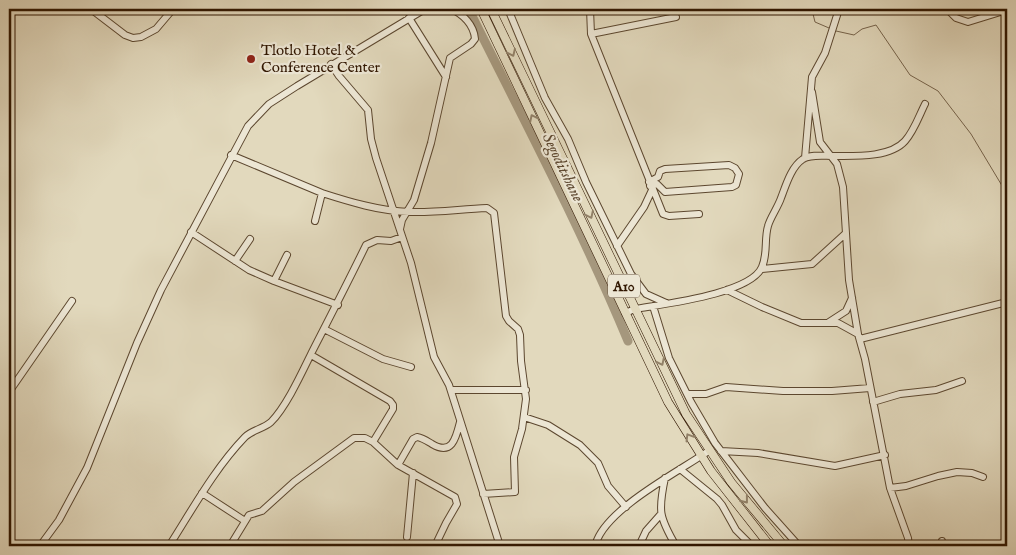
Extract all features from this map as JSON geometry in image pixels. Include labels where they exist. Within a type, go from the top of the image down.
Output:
[{"type":"main road","name":"A10","points":[[481,9],[668,402],[701,456],[736,505],[770,546]]},
{"type":"main road","name":"A10","points":[[492,9],[686,414],[740,494],[784,546]]},
{"type":"main road","points":[[642,347],[651,343]]},
{"type":"street","points":[[91,9],[125,35],[133,38],[141,37],[156,29],[173,9]]},
{"type":"street","points":[[40,546],[59,520],[87,468],[137,343],[161,290],[231,154],[248,126],[265,108],[297,86],[425,9]]},
{"type":"street","points":[[401,234],[402,220],[414,200],[431,143],[450,58],[471,44],[475,39],[474,31],[467,21],[462,15],[451,9]]},
{"type":"street","points":[[508,9],[545,98],[568,139],[586,182],[631,274],[644,292],[667,303]]},
{"type":"street","points":[[590,9],[591,34],[650,186],[663,214],[665,216],[699,214]]},
{"type":"street","points":[[804,158],[812,77],[825,54],[839,9]]},
{"type":"street","points":[[947,9],[956,18],[968,22],[1007,10]]},
{"type":"street","points":[[591,34],[676,16]]},
{"type":"street","points":[[409,18],[446,77]]},
{"type":"street","points":[[331,64],[339,76],[367,106],[376,158],[415,276],[434,357],[446,377],[451,390],[500,546]]},
{"type":"street","points":[[812,92],[820,142],[837,164],[843,187],[849,280],[859,337],[885,455],[890,488],[908,538],[909,546]]},
{"type":"street","points":[[762,269],[767,246],[768,224],[795,168],[804,158],[892,151],[905,141],[925,104]]},
{"type":"street","points":[[231,154],[322,193],[358,203],[407,212],[487,208],[494,213],[506,316],[519,332],[526,390],[524,417],[514,457],[515,492],[483,494]]},
{"type":"street","points":[[617,246],[644,207],[650,186],[660,172],[665,169],[729,165],[735,168],[739,174],[736,185],[732,187],[665,192],[658,184],[650,186]]},
{"type":"street","points":[[315,221],[322,193]]},
{"type":"street","points":[[191,232],[249,270],[338,305]]},
{"type":"street","points":[[169,546],[234,448],[246,436],[270,422],[297,382],[324,328],[338,305],[366,245],[377,240],[391,241],[401,234]]},
{"type":"street","points":[[626,313],[635,309],[727,290],[747,281],[762,269],[812,264],[845,234]]},
{"type":"street","points":[[235,261],[250,239]]},
{"type":"street","points":[[274,281],[286,255]]},
{"type":"street","points":[[727,290],[801,323],[827,322],[845,326],[859,337]]},
{"type":"street","points":[[827,322],[846,311],[852,297]]},
{"type":"street","points":[[9,392],[72,301]]},
{"type":"street","points":[[859,337],[1007,302]]},
{"type":"street","points":[[653,306],[666,352],[721,451],[765,508],[799,546]]},
{"type":"street","points":[[324,328],[383,359],[411,366]]},
{"type":"street","points":[[311,355],[393,405],[393,409],[373,442]]},
{"type":"street","points":[[873,402],[900,394],[936,390],[962,381]]},
{"type":"street","points":[[688,394],[706,394],[726,387],[783,391],[832,391],[870,388]]},
{"type":"street","points":[[451,390],[526,390]]},
{"type":"street","points":[[524,417],[548,425],[580,445],[598,462],[608,486],[626,507]]},
{"type":"street","points":[[398,465],[413,439],[417,437],[441,448],[451,445],[455,441],[460,422]]},
{"type":"street","points":[[230,546],[250,514],[262,511],[294,482],[354,438],[366,438],[373,442],[398,465],[455,497],[457,500],[436,546]]},
{"type":"street","points":[[596,543],[602,529],[626,507],[665,478],[710,450]]},
{"type":"street","points":[[721,451],[758,453],[835,466],[885,455]]},
{"type":"street","points":[[680,469],[717,499],[736,530],[752,546]]},
{"type":"street","points":[[890,488],[906,486],[957,472],[972,473],[982,477]]},
{"type":"street","points":[[407,537],[413,473]]},
{"type":"street","points":[[665,478],[661,497],[661,514],[676,546]]},
{"type":"street","points":[[202,494],[245,520]]},
{"type":"street","points":[[640,546],[646,531],[661,514]]},
{"type":"waterway","points":[[817,9],[813,14],[815,22],[829,28]]},
{"type":"waterway","name":"Segoditshane","points":[[469,10],[572,216],[628,341]]},
{"type":"waterway","points":[[836,31],[854,35],[862,29],[876,25],[910,75],[938,91],[971,134],[1007,194]]},
{"type":"place","name":"Tlotlo Hotel & Conference Center","points":[[251,59]]}]
